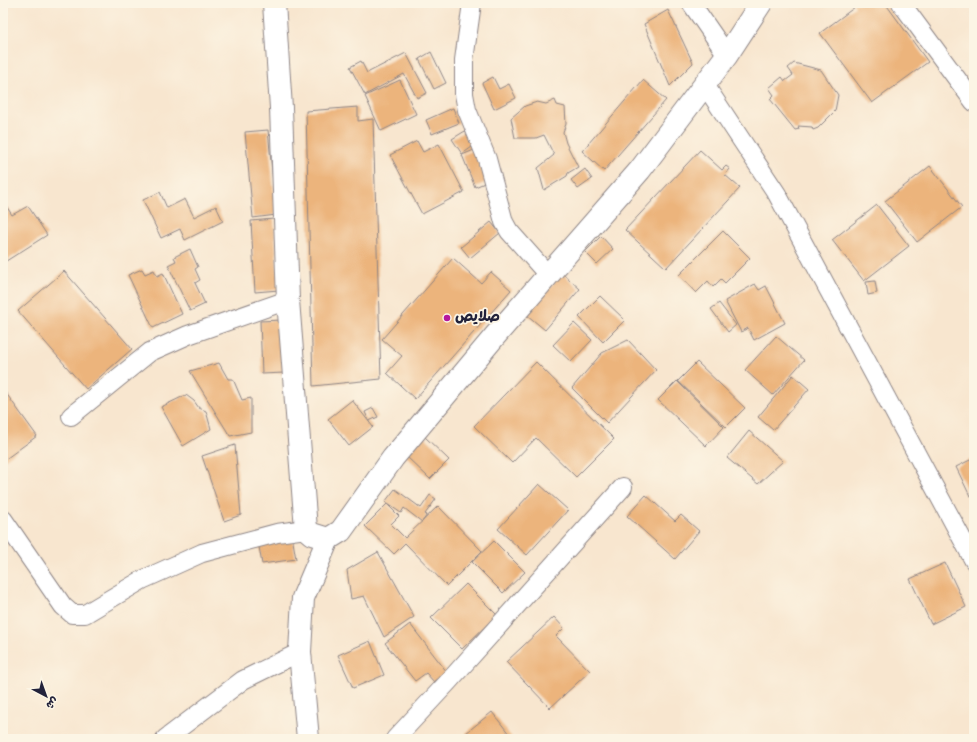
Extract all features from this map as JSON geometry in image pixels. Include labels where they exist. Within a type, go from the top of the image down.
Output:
[{"type":"main road","points":[[274,3],[281,108],[288,300],[306,529],[312,534],[328,539]]},
{"type":"main road","points":[[308,739],[300,652],[303,598],[328,539],[341,531],[393,458],[495,336],[640,170],[727,56],[761,3]]},
{"type":"street","points":[[472,3],[464,60],[464,94],[467,110],[487,159],[504,222],[510,232],[549,276]]},
{"type":"street","points":[[690,3],[727,56]]},
{"type":"street","points":[[901,3],[974,102]]},
{"type":"street","points":[[705,85],[777,194],[974,561]]},
{"type":"street","points":[[71,416],[150,352],[188,335],[288,300]]},
{"type":"street","points":[[395,739],[623,487]]},
{"type":"street","points":[[3,519],[9,541],[63,606],[72,614],[85,614],[142,580],[202,553],[277,533],[306,529]]},
{"type":"street","points":[[165,739],[243,680],[300,652]]},
{"type":"building","points":[[644,3],[655,3],[647,7]]},
{"type":"building","points":[[853,3],[885,3],[928,62],[872,103],[820,33],[855,7]]},
{"type":"building","points":[[668,10],[693,63],[670,86],[644,24]]},
{"type":"building","points":[[431,52],[446,83],[434,89],[419,59]]},
{"type":"building","points":[[406,53],[427,93],[417,98],[404,74],[365,95],[350,67],[361,61],[367,73]]},
{"type":"building","points":[[794,63],[821,70],[838,95],[835,111],[818,128],[813,130],[812,127],[798,126],[799,129],[795,130],[770,99],[774,95],[769,88],[782,77],[785,81],[793,75],[788,68]]},
{"type":"building","points":[[493,77],[499,89],[509,84],[516,98],[494,109],[482,83]]},
{"type":"building","points":[[400,80],[416,114],[381,131],[365,96]]},
{"type":"building","points":[[643,80],[666,100],[604,171],[582,151]]},
{"type":"building","points":[[555,100],[557,105],[565,107],[566,124],[563,132],[566,143],[578,167],[568,173],[567,176],[544,190],[538,168],[554,155],[544,135],[536,138],[515,138],[511,118],[525,106],[537,102],[546,104]]},
{"type":"building","points":[[358,107],[358,121],[373,119],[381,379],[313,386],[306,111]]},
{"type":"building","points":[[453,108],[459,123],[432,134],[426,120]]},
{"type":"building","points":[[268,130],[276,215],[253,218],[245,132]]},
{"type":"building","points":[[465,131],[475,145],[462,154],[452,139]]},
{"type":"building","points":[[417,141],[423,152],[439,144],[464,192],[422,214],[390,155]]},
{"type":"building","points":[[474,150],[487,182],[475,187],[462,155]]},
{"type":"building","points":[[700,150],[722,170],[726,166],[730,169],[725,175],[740,188],[666,268],[625,230]]},
{"type":"building","points":[[930,166],[962,207],[917,242],[885,201]]},
{"type":"building","points":[[585,169],[592,179],[578,189],[571,180]]},
{"type":"building","points":[[160,192],[167,208],[185,199],[194,217],[216,206],[223,221],[185,240],[180,229],[161,238],[143,200]]},
{"type":"building","points":[[3,201],[12,215],[28,206],[47,235],[3,263]]},
{"type":"building","points":[[877,205],[909,246],[864,281],[832,240]]},
{"type":"building","points":[[274,219],[279,290],[255,292],[251,221]]},
{"type":"building","points":[[491,222],[500,233],[470,258],[461,247]]},
{"type":"building","points":[[723,231],[750,258],[725,283],[721,279],[713,287],[708,281],[696,293],[679,275]]},
{"type":"building","points":[[601,236],[613,249],[597,264],[585,252]]},
{"type":"building","points":[[190,249],[198,267],[195,269],[200,280],[195,283],[205,304],[190,311],[168,265],[176,261],[174,257]]},
{"type":"building","points":[[453,258],[481,283],[491,272],[511,290],[415,399],[387,373],[402,356],[382,339]]},
{"type":"building","points":[[142,269],[145,274],[154,270],[157,276],[163,273],[182,314],[153,328],[128,275]]},
{"type":"building","points":[[64,271],[132,349],[86,389],[18,311]]},
{"type":"building","points":[[562,273],[580,289],[545,330],[527,315]]},
{"type":"building","points":[[875,281],[877,293],[868,295],[866,282]]},
{"type":"building","points":[[755,284],[759,290],[766,286],[785,323],[754,340],[748,328],[741,332],[725,301]]},
{"type":"building","points":[[600,296],[625,320],[603,342],[579,317]]},
{"type":"building","points":[[719,303],[736,325],[728,332],[711,309]]},
{"type":"building","points":[[282,320],[284,373],[262,374],[260,321]]},
{"type":"building","points":[[574,323],[592,340],[571,362],[553,345]]},
{"type":"building","points":[[776,336],[804,360],[773,395],[745,370]]},
{"type":"building","points":[[628,340],[656,370],[607,423],[572,388],[602,353]]},
{"type":"building","points":[[536,362],[614,439],[576,477],[536,438],[512,463],[474,426]]},
{"type":"building","points":[[697,362],[745,408],[726,427],[678,381]]},
{"type":"building","points":[[219,363],[228,379],[233,379],[242,400],[251,398],[251,432],[230,436],[190,371]]},
{"type":"building","points":[[793,375],[809,389],[773,430],[758,417]]},
{"type":"building","points":[[677,381],[724,427],[706,446],[658,400]]},
{"type":"building","points":[[3,389],[37,436],[3,461]]},
{"type":"building","points":[[186,395],[194,401],[199,408],[206,411],[211,429],[183,446],[161,407]]},
{"type":"building","points":[[352,400],[373,427],[349,446],[328,419]]},
{"type":"building","points":[[373,408],[378,417],[369,421],[365,412]]},
{"type":"building","points":[[749,431],[783,461],[758,484],[727,458]]},
{"type":"building","points":[[424,436],[449,460],[430,479],[405,455]]},
{"type":"building","points":[[235,445],[241,515],[224,521],[202,456]]},
{"type":"building","points":[[974,458],[974,494],[970,496],[956,467]]},
{"type":"building","points":[[539,484],[568,510],[527,555],[498,529]]},
{"type":"building","points":[[395,489],[421,508],[430,495],[436,499],[425,514],[427,515],[422,522],[404,508],[401,513],[385,502]]},
{"type":"building","points":[[646,495],[675,521],[681,515],[699,531],[675,559],[627,516]]},
{"type":"building","points":[[387,504],[399,516],[391,524],[405,538],[438,506],[482,551],[447,586],[405,543],[394,554],[365,526]]},
{"type":"building","points":[[292,536],[296,559],[262,564],[258,541]]},
{"type":"building","points":[[494,541],[525,572],[503,593],[472,562]]},
{"type":"building","points":[[378,552],[414,617],[384,637],[364,596],[351,599],[347,570]]},
{"type":"building","points":[[945,563],[966,607],[931,624],[910,579]]},
{"type":"building","points":[[466,584],[497,615],[462,649],[431,618]]},
{"type":"building","points":[[554,617],[564,628],[556,636],[590,671],[550,708],[506,662]]},
{"type":"building","points":[[410,624],[447,672],[434,682],[426,673],[415,681],[385,643]]},
{"type":"building","points":[[370,641],[384,675],[353,688],[338,655]]},
{"type":"building","points":[[492,712],[513,739],[471,739],[466,733]]},
{"type":"place","name":"صلايص","points":[[447,318]]}]
